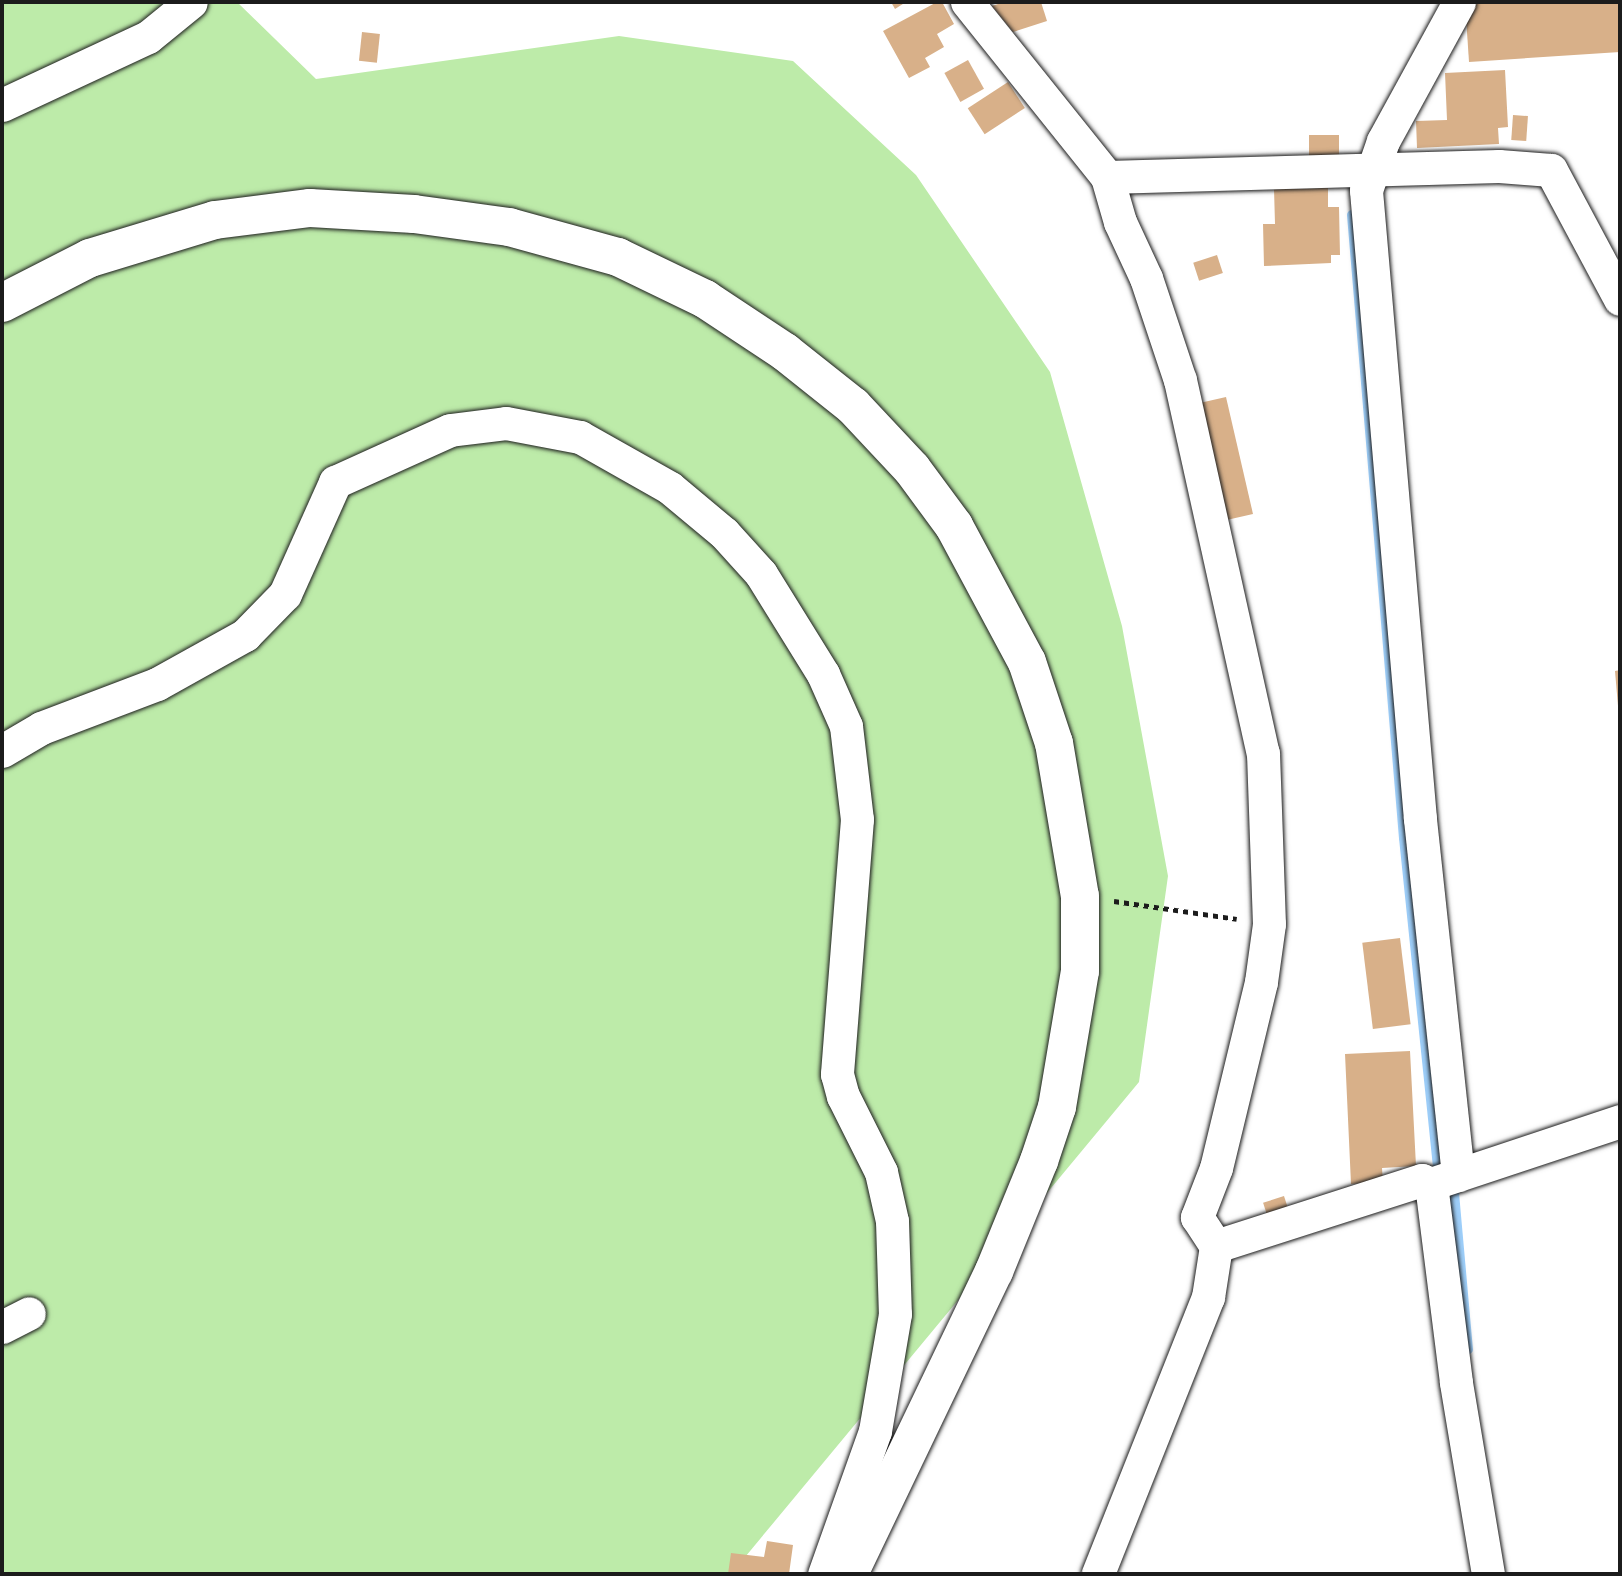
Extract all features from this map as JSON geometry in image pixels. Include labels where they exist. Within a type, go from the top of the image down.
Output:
[{"type":"street","points":[[2,105],[148,37],[191,2]]},
{"type":"street","points":[[967,2],[1107,177],[1181,380],[1264,752],[1269,924],[1261,982],[1216,1168],[1196,1217],[1216,1246],[1208,1297],[1098,1574]]},
{"type":"street","points":[[1460,2],[1361,169],[1366,190],[1420,819],[1457,1382],[1488,1574]]},
{"type":"street","points":[[1107,177],[1361,169],[1551,170],[1620,299]]},
{"type":"street","points":[[2,303],[90,258],[215,220],[310,208],[414,214],[509,227],[618,257],[705,299],[785,352],[853,406],[912,469],[954,526],[992,591],[1031,673],[1054,743],[1080,896],[1080,971],[1057,1108],[1040,1161],[994,1271],[849,1574]]},
{"type":"street","points":[[2,751],[41,728],[157,684],[245,635],[285,594],[335,482],[450,430],[506,423],[580,437],[670,488],[724,533],[761,575],[823,674],[846,726],[857,819],[837,1074],[843,1096],[881,1172],[892,1221],[894,1314],[875,1431],[824,1574]]},
{"type":"street","points":[[1216,1246],[1422,1180],[1445,1179],[1620,1121]]},
{"type":"path","points":[[1080,896],[1269,924]]},
{"type":"green space","points":[[2,2],[237,2],[316,79],[619,36],[793,61],[916,175],[1050,372],[1122,626],[1168,876],[1139,1082],[731,1574],[2,1574]]},
{"type":"building","points":[[891,2],[906,2],[895,9]]},
{"type":"building","points":[[937,2],[942,2],[954,24],[937,34],[944,47],[925,58],[930,67],[909,78],[883,31]]},
{"type":"building","points":[[1004,2],[1041,2],[1047,21],[1013,32],[992,6]]},
{"type":"building","points":[[1465,2],[1620,2],[1620,52],[1469,62]]},
{"type":"building","points":[[362,32],[380,34],[377,63],[359,61]]},
{"type":"building","points":[[968,60],[984,89],[960,102],[944,73]]},
{"type":"building","points":[[1505,70],[1508,127],[1498,128],[1499,144],[1417,148],[1416,121],[1447,120],[1445,73]]},
{"type":"building","points":[[1008,82],[1025,108],[985,134],[968,108]]},
{"type":"building","points":[[1513,115],[1528,116],[1526,141],[1511,140]]},
{"type":"building","points":[[1309,135],[1339,135],[1339,158],[1309,158]]},
{"type":"building","points":[[1328,188],[1328,207],[1339,207],[1340,255],[1331,255],[1331,263],[1264,266],[1263,224],[1275,224],[1274,189]]},
{"type":"building","points":[[1217,255],[1223,273],[1199,281],[1193,263]]},
{"type":"building","points":[[1226,397],[1253,514],[1219,522],[1192,405]]},
{"type":"building","points":[[1620,670],[1620,706],[1618,706],[1615,671]]},
{"type":"building","points":[[1400,938],[1411,1024],[1373,1029],[1362,943]]},
{"type":"building","points":[[1410,1051],[1416,1166],[1382,1168],[1383,1182],[1351,1184],[1345,1054]]},
{"type":"building","points":[[1284,1196],[1291,1217],[1270,1224],[1263,1203]]},
{"type":"building","points":[[767,1541],[793,1545],[789,1574],[728,1574],[731,1553],[764,1557]]},
{"type":"waterway","points":[[1352,215],[1404,838],[1438,1167],[1454,1193],[1468,1349]]}]
